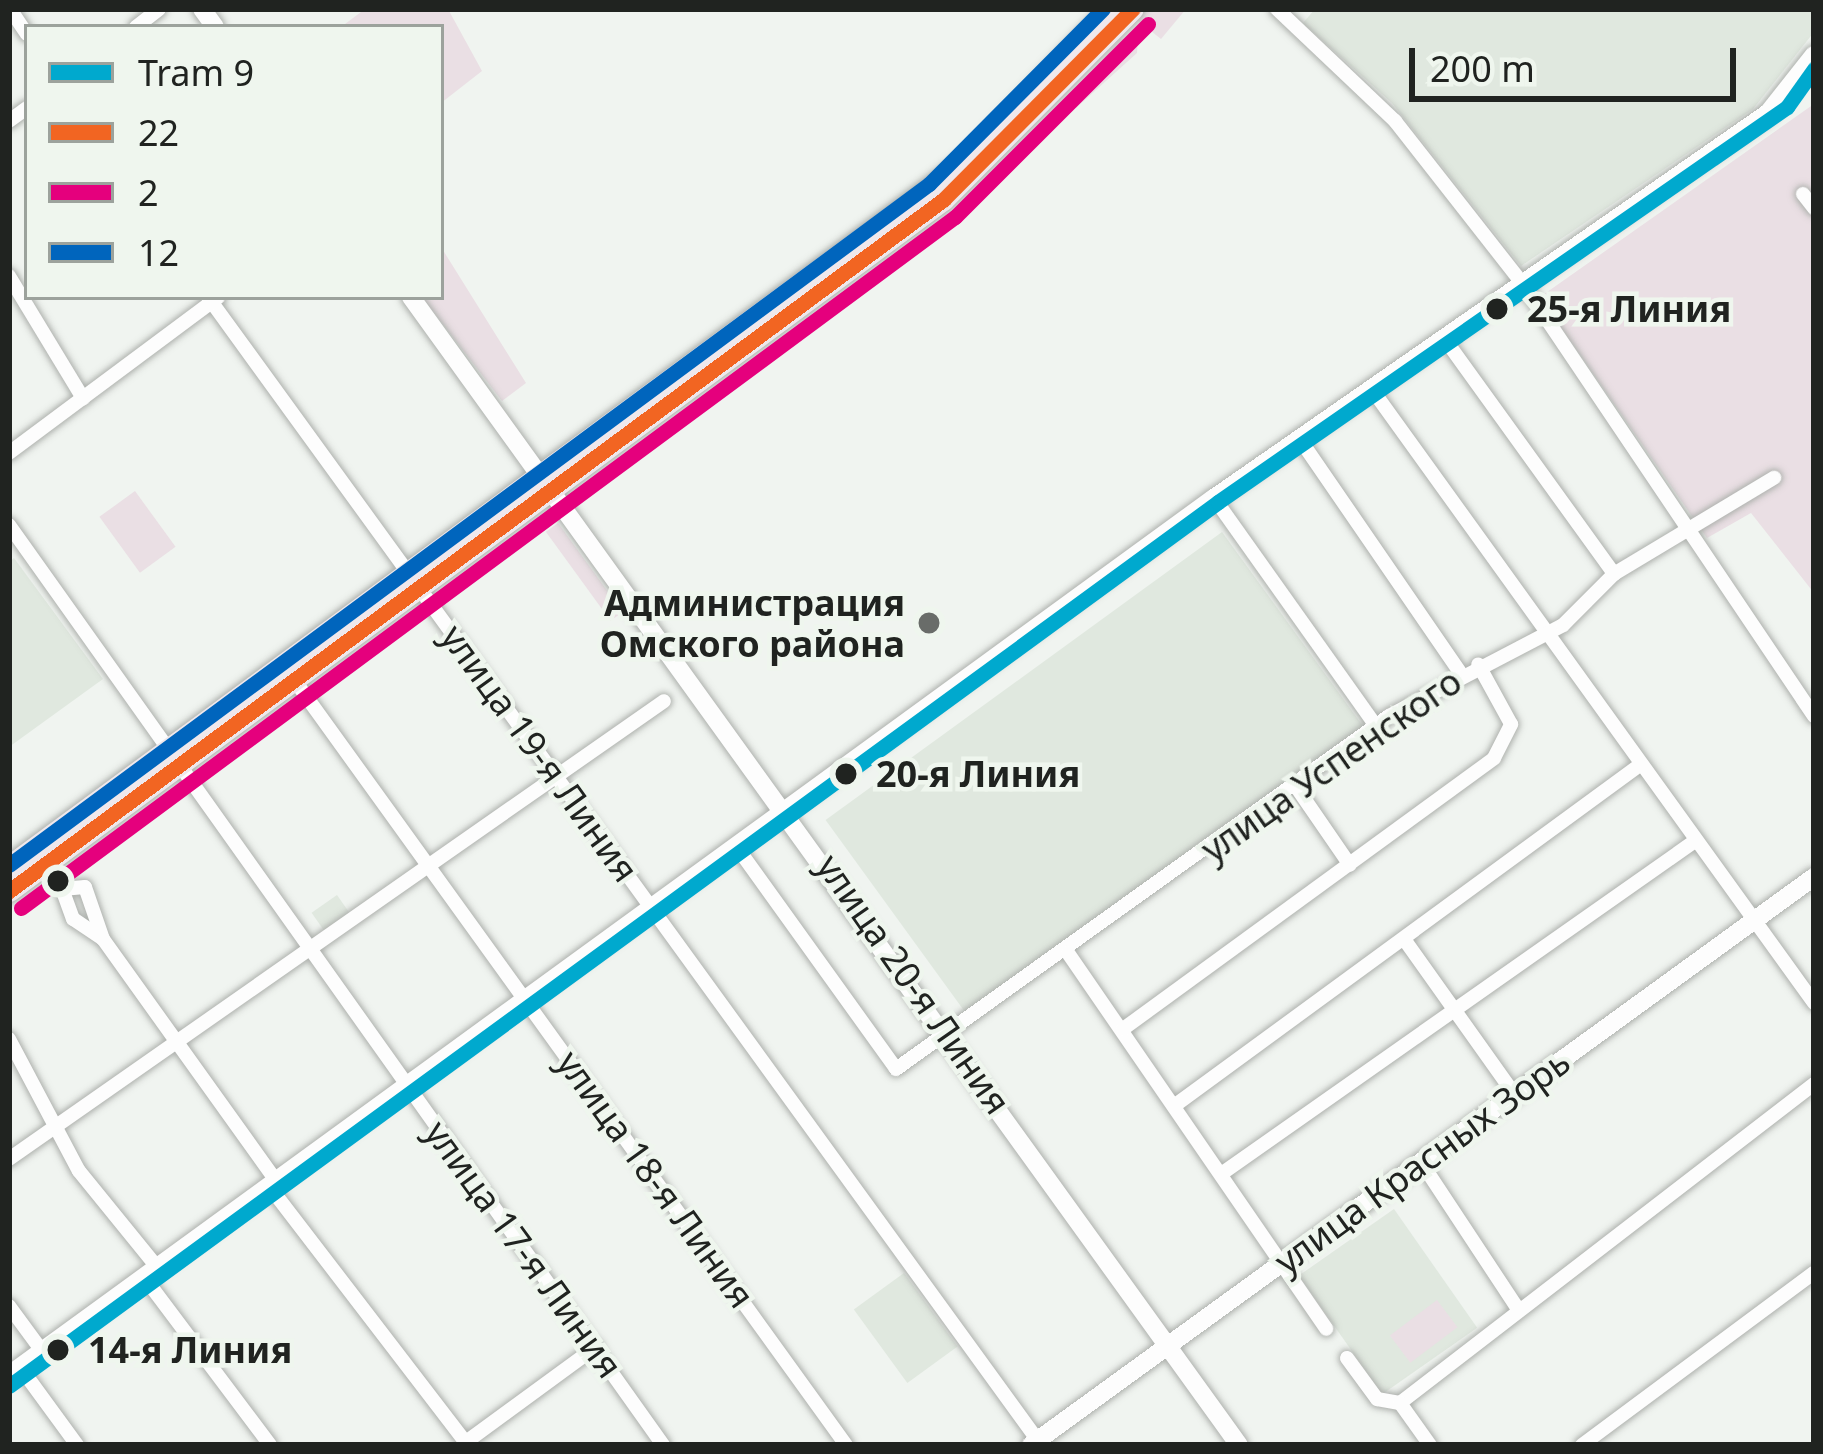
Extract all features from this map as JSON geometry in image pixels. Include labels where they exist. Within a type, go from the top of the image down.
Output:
[{"type":"main road","points":[[548,486],[974,155],[1111,9]]},
{"type":"main road","points":[[9,891],[174,757],[971,177],[1132,9]]},
{"type":"main road","points":[[14,1371],[1214,498],[1781,103],[1814,55]]},
{"type":"main road","name":"улица 20-я Линия","points":[[413,300],[789,808],[1239,1445]]},
{"type":"main road","points":[[9,866],[295,681],[414,583]]},
{"type":"main road","name":"улица Красных Зорь","points":[[1036,1443],[1814,877]]},
{"type":"street","points":[[1277,9],[1395,121],[1523,284],[1814,716]]},
{"type":"street","points":[[1803,194],[1814,208]]},
{"type":"street","points":[[9,276],[82,398]]},
{"type":"street","points":[[9,453],[210,300]]},
{"type":"street","name":"улица 19-я Линия","points":[[214,300],[1036,1443]]},
{"type":"street","points":[[1444,338],[1614,574]]},
{"type":"street","points":[[1371,388],[1814,1003]]},
{"type":"street","points":[[1299,438],[1460,670]]},
{"type":"street","name":"улица Успенского","points":[[736,846],[896,1069],[1068,953],[1460,670],[1547,632],[1614,574],[1774,478]]},
{"type":"street","points":[[1214,498],[1376,727]]},
{"type":"street","name":"улица 17-я Линия","points":[[9,525],[663,1445]]},
{"type":"street","points":[[1123,1029],[1505,746],[1511,724],[1478,664]]},
{"type":"street","name":"улица 18-я Линия","points":[[295,681],[434,867],[846,1445]]},
{"type":"street","points":[[9,1160],[434,867],[664,700]]},
{"type":"street","points":[[1174,1106],[1640,765]]},
{"type":"street","points":[[1297,788],[1350,865]]},
{"type":"street","points":[[1224,1172],[1695,841]]},
{"type":"street","points":[[1404,939],[1514,1094]]},
{"type":"street","points":[[103,940],[180,1043],[272,1183],[467,1444],[596,1347]]},
{"type":"street","points":[[1068,953],[1288,1259],[1326,1329]]},
{"type":"street","points":[[9,1039],[79,1171],[270,1445]]},
{"type":"street","points":[[1347,1358],[1377,1399],[1400,1402],[1814,1084]]},
{"type":"street","points":[[1421,1162],[1518,1309]]},
{"type":"street","points":[[1582,1445],[1814,1273]]},
{"type":"street","points":[[9,1306],[42,1351]]},
{"type":"street","points":[[14,1371],[77,1445]]},
{"type":"street","points":[[1400,1402],[1430,1445]]},
{"type":"shaded area","points":[[365,9],[448,9],[482,71],[444,101],[444,24],[345,24]]},
{"type":"shaded area","points":[[1146,9],[1186,9],[1161,39],[1137,20]]},
{"type":"shaded area","points":[[1315,9],[1814,9],[1814,32],[1753,109],[1521,266],[1392,103],[1303,23]]},
{"type":"shaded area","points":[[1138,38],[1137,53],[1076,108],[1072,96],[1120,39]]},
{"type":"shaded area","points":[[1814,104],[1814,195],[1796,192],[1814,217],[1814,593],[1751,513],[1707,538],[1540,297]]},
{"type":"shaded area","points":[[444,252],[526,383],[502,401],[424,300],[444,300]]},
{"type":"shaded area","points":[[135,491],[176,547],[140,573],[99,517]]},
{"type":"shaded area","points":[[558,523],[623,612],[611,621],[546,532]]},
{"type":"shaded area","points":[[1222,532],[1365,729],[969,1017],[826,820]]},
{"type":"shaded area","points":[[14,558],[103,679],[9,747],[9,562]]},
{"type":"shaded area","points":[[337,895],[351,915],[325,932],[312,913]]},
{"type":"shaded area","points":[[1394,1209],[1477,1328],[1382,1394],[1299,1276]]},
{"type":"shaded area","points":[[904,1273],[957,1347],[907,1383],[854,1309]]},
{"type":"shaded area","points":[[1437,1300],[1457,1327],[1410,1363],[1390,1336]]},
{"type":"tram line","name":"9","points":[[9,1386],[1218,502],[1787,107],[1814,69]]},
{"type":"tram line","points":[[1787,107],[1814,82]]},
{"type":"transit line","name":"12","points":[[9,865],[929,184],[1103,9]]},
{"type":"transit line","name":"22","points":[[9,891],[943,200],[1133,9]]},
{"type":"transit line","name":"2","points":[[21,908],[955,217],[1148,24]]},
{"type":"place","name":"25-я Линия","points":[[1497,309]]},
{"type":"place","name":"Администрация Омского района","points":[[929,623]]},
{"type":"place","name":"20-я Линия","points":[[846,774]]},
{"type":"place","name":"14-я Линия","points":[[58,1350]]}]
